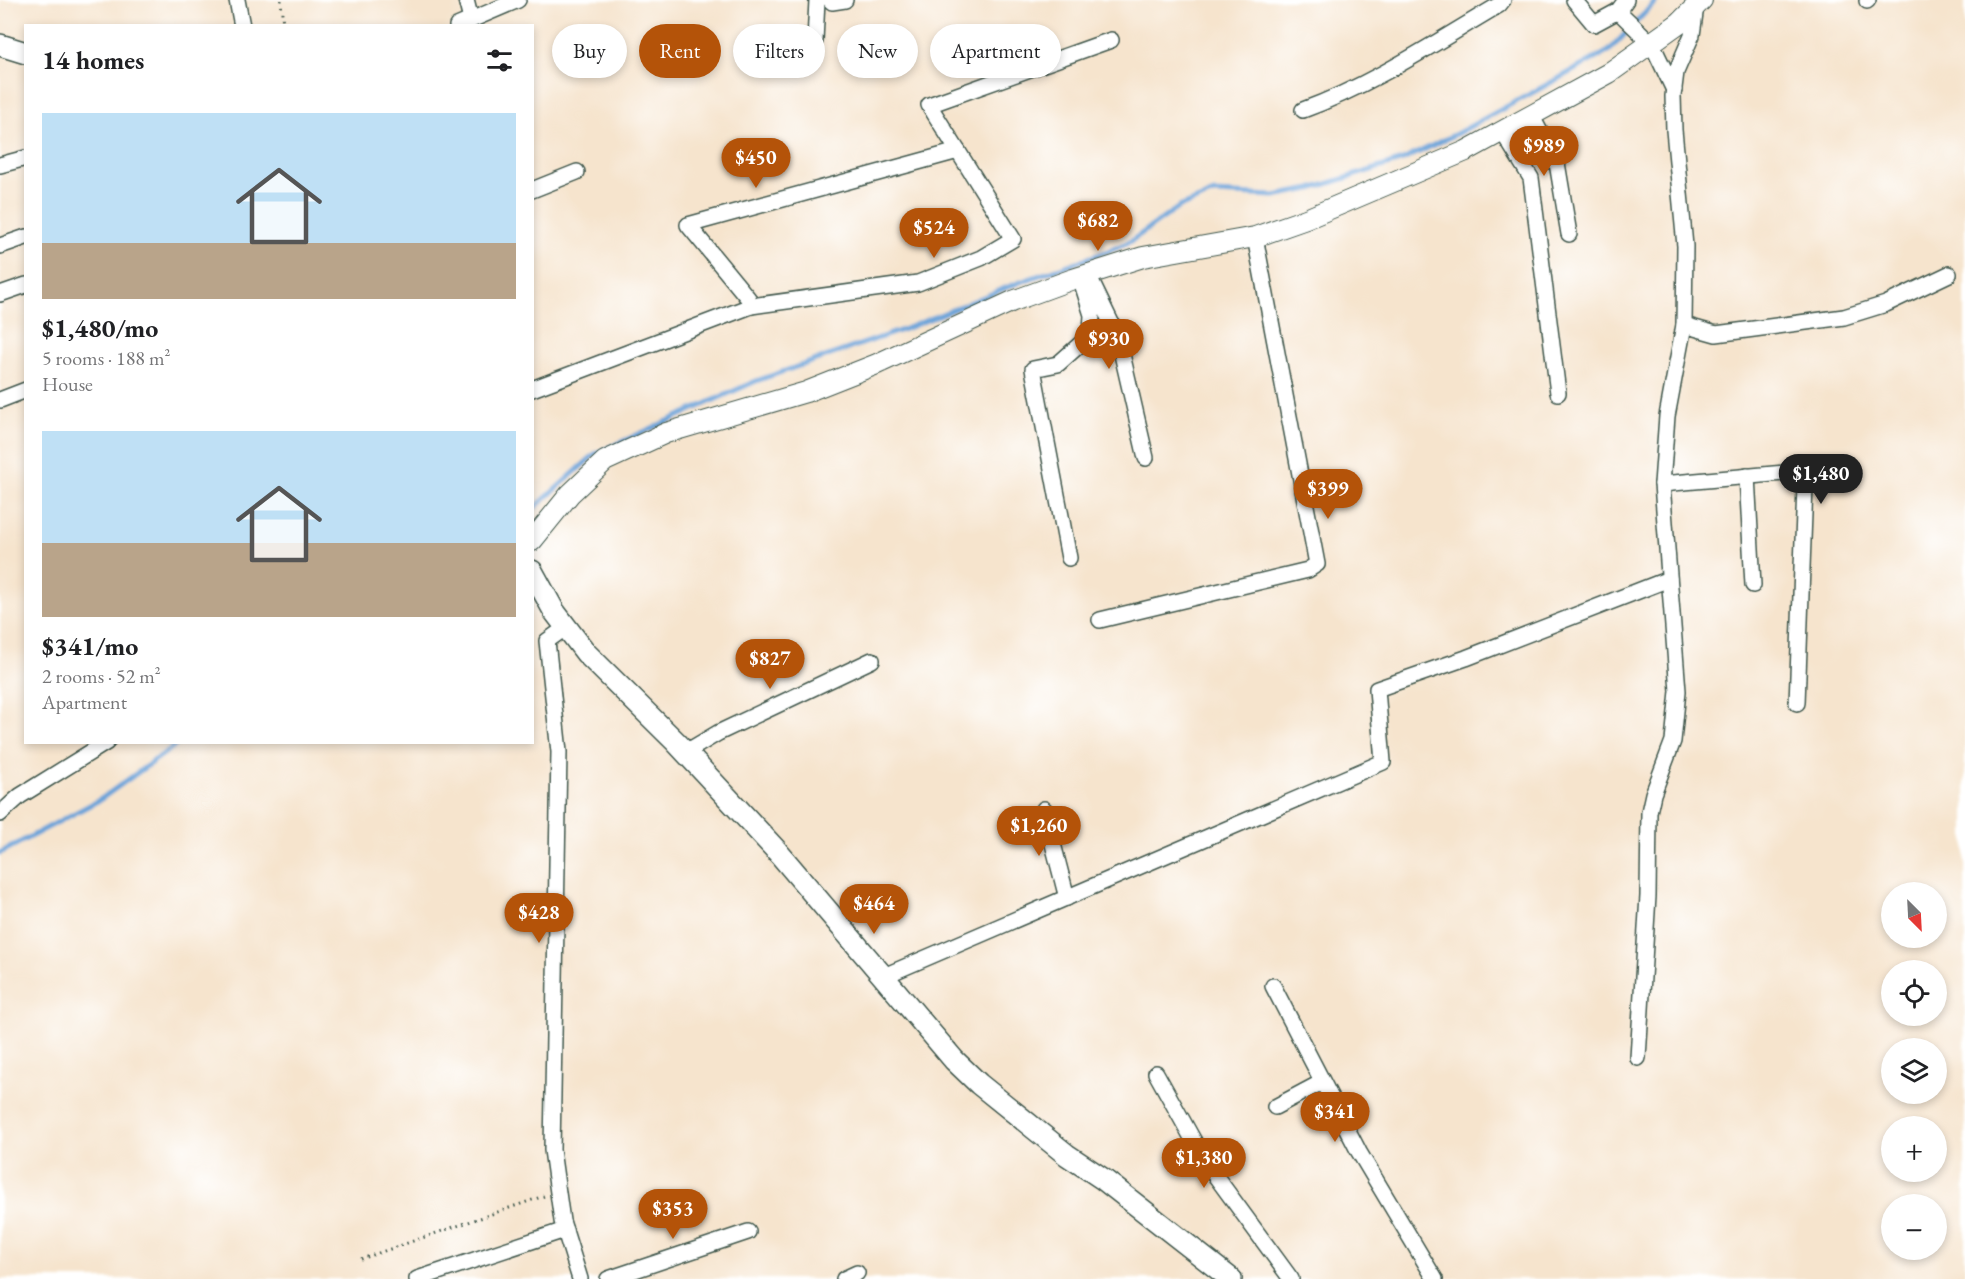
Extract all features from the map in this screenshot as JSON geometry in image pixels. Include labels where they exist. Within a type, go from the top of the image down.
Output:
[{"type":"main road","points":[[0,45],[24,52]]},
{"type":"main road","points":[[534,574],[565,628],[605,673],[686,752],[777,851],[954,1060],[1067,1155],[1103,1179],[1231,1279]]},
{"type":"street","points":[[237,0],[242,24]]},
{"type":"street","points":[[466,0],[464,22],[518,0]]},
{"type":"street","points":[[816,24],[817,0]]},
{"type":"street","points":[[830,0],[845,0]]},
{"type":"street","points":[[1303,110],[1329,100],[1413,55],[1499,5],[1503,0]]},
{"type":"street","points":[[1574,0],[1594,24],[1623,9],[1648,39],[1674,91]]},
{"type":"street","points":[[534,539],[570,494],[606,461],[666,434],[806,392],[877,364],[1013,301],[1084,276],[1143,257],[1255,237],[1317,215],[1466,151],[1609,73],[1648,39],[1699,3]]},
{"type":"street","points":[[1638,1058],[1648,896],[1649,812],[1653,794],[1673,741],[1678,691],[1662,484],[1667,416],[1684,325],[1685,246],[1674,130],[1674,91],[1677,72],[1692,35],[1699,3]]},
{"type":"street","points":[[534,388],[751,306],[918,283],[981,258],[1013,239],[929,105],[1111,40]]},
{"type":"street","points":[[1531,115],[1557,163],[1569,234]]},
{"type":"street","points":[[1502,131],[1531,178],[1558,393]]},
{"type":"street","points":[[751,306],[748,298],[688,225],[958,151]]},
{"type":"street","points":[[0,165],[24,159]]},
{"type":"street","points":[[534,189],[577,172]]},
{"type":"street","points":[[1100,621],[1308,570],[1317,564],[1255,237]]},
{"type":"street","points":[[0,246],[24,238]]},
{"type":"street","points":[[1684,325],[1716,334],[1844,317],[1886,304],[1949,274]]},
{"type":"street","points":[[1084,276],[1118,338],[1146,458]]},
{"type":"street","points":[[1069,558],[1033,369],[1058,363],[1086,339],[1091,331],[1092,315],[1084,276]]},
{"type":"street","points":[[0,294],[24,286]]},
{"type":"street","points":[[0,400],[24,391]]},
{"type":"street","points":[[1662,484],[1796,472],[1805,486],[1797,703]]},
{"type":"street","points":[[1747,476],[1753,585]]},
{"type":"street","points":[[884,976],[1383,762],[1377,689],[1466,658],[1669,579]]},
{"type":"street","points":[[565,628],[540,642],[560,752],[551,1129],[565,1230],[580,1279]]},
{"type":"street","points":[[686,752],[718,733],[872,660]]},
{"type":"street","points":[[0,814],[20,796],[104,744]]},
{"type":"street","points":[[1044,809],[1067,898]]},
{"type":"street","points":[[1273,986],[1364,1161],[1435,1279]]},
{"type":"street","points":[[1156,1074],[1206,1163],[1291,1279]]},
{"type":"street","points":[[1275,1107],[1322,1082]]},
{"type":"street","points":[[417,1279],[565,1230]]},
{"type":"street","points":[[608,1279],[748,1232]]},
{"type":"path","points":[[281,0],[283,24]]},
{"type":"path","points":[[361,1259],[558,1192]]},
{"type":"waterway","points":[[534,508],[595,454],[756,381],[905,329],[1020,282],[1111,250],[1131,241],[1179,207],[1214,193],[1274,196],[1311,189],[1403,160],[1458,133],[1609,51],[1657,0]]},
{"type":"waterway","points":[[0,853],[101,799],[177,744]]}]
